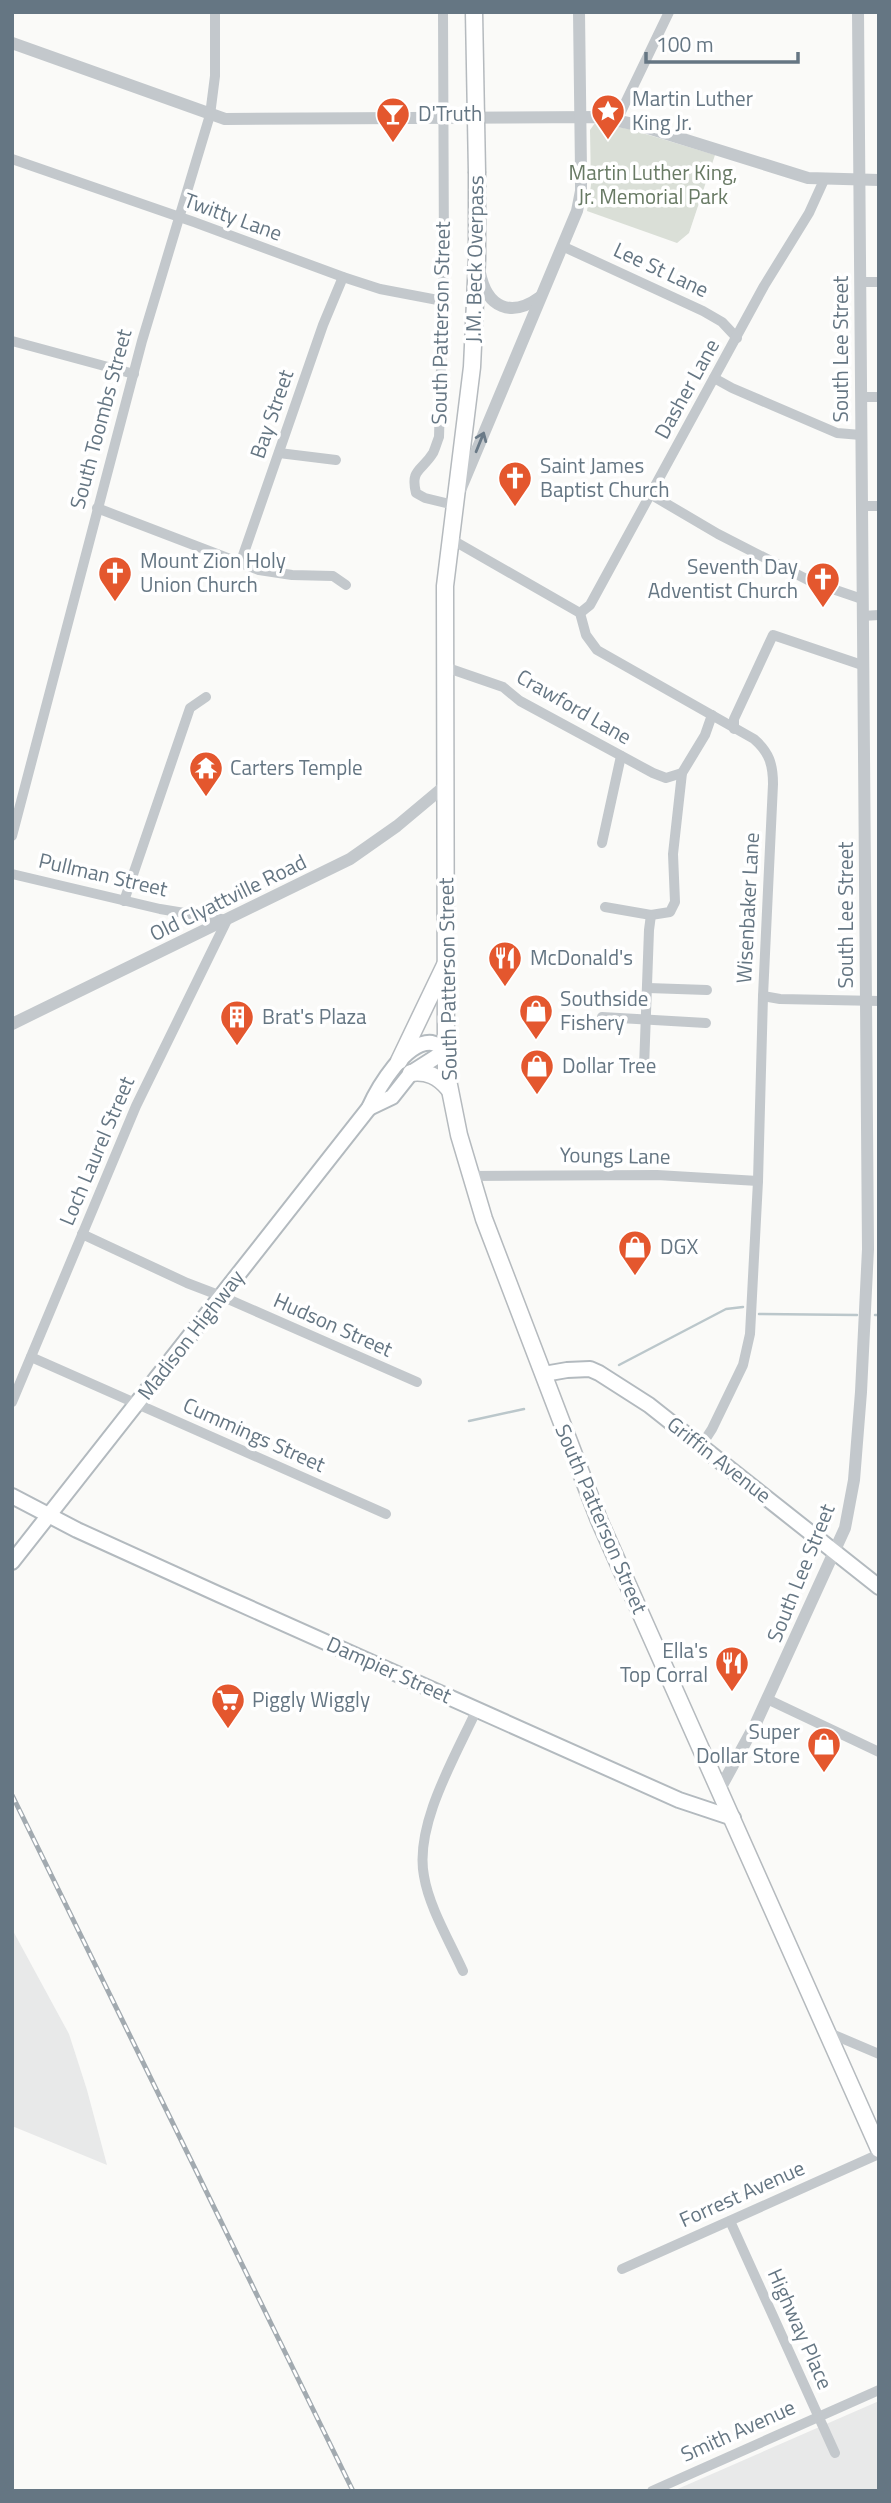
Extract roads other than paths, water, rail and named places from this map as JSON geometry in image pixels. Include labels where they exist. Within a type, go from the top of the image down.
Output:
[{"type":"main road","name":"J.M. Beck Overpass","points":[[454,505],[472,367],[477,259],[474,12]]},
{"type":"main road","name":"South Patterson Street","points":[[454,505],[445,586],[448,959],[446,1070],[471,1176],[484,1219],[599,1520],[879,2151]]},
{"type":"main road","points":[[399,1061],[448,959]]},
{"type":"main road","name":"Madison Highway","points":[[12,1562],[369,1108],[377,1090],[399,1061],[420,1045],[432,1043],[447,1050]]},
{"type":"main road","name":"Madison Highway","points":[[369,1108],[391,1097],[411,1073],[447,1050]]},
{"type":"main road","points":[[411,1073],[423,1072],[442,1081],[449,1089]]},
{"type":"main road","name":"Griffin Avenue","points":[[544,1374],[590,1369],[599,1373],[649,1405],[879,1587]]},
{"type":"main road","name":"Dampier Street","points":[[12,1496],[77,1530],[679,1800],[733,1818]]},
{"type":"street","name":"South Toombs Street","points":[[12,836],[97,508],[178,216],[210,115],[215,76],[215,12]]},
{"type":"street","name":"South Patterson Street","points":[[443,12],[443,301],[439,437],[432,454],[418,469],[413,481],[416,493],[454,505]]},
{"type":"street","points":[[454,505],[577,211],[581,191],[579,12]]},
{"type":"street","points":[[617,120],[669,12]]},
{"type":"street","name":"South Lee Street","points":[[720,1788],[767,1699],[835,1552],[845,1528],[854,1480],[868,1249],[872,1002],[862,665],[858,12]]},
{"type":"street","points":[[12,43],[225,119],[580,116],[617,120],[796,175],[824,180],[879,180]]},
{"type":"street","name":"Twitty Lane","points":[[12,159],[343,277],[380,289],[443,301]]},
{"type":"street","name":"Dasher Lane","points":[[580,613],[590,605],[764,286],[809,213],[824,180]]},
{"type":"street","name":"Lee St Lane","points":[[562,246],[704,310],[722,321],[737,338]]},
{"type":"street","points":[[477,259],[482,285],[497,304],[513,309],[521,308],[540,297]]},
{"type":"street","name":"Bay Street","points":[[240,564],[323,325],[343,277]]},
{"type":"street","points":[[860,282],[879,282]]},
{"type":"street","points":[[12,341],[134,374]]},
{"type":"street","points":[[714,378],[837,433],[861,436]]},
{"type":"street","points":[[861,397],[879,397]]},
{"type":"street","points":[[279,453],[336,460]]},
{"type":"street","points":[[650,494],[718,534],[812,582],[862,598]]},
{"type":"street","points":[[862,506],[879,506]]},
{"type":"street","points":[[97,508],[240,564],[272,573],[333,576],[346,585]]},
{"type":"street","points":[[449,538],[580,613]]},
{"type":"street","name":"Wisenbaker Lane","points":[[580,613],[586,635],[597,650],[761,746],[772,761],[751,1321],[745,1357],[728,1398],[701,1447]]},
{"type":"street","points":[[862,616],[879,615]]},
{"type":"street","points":[[734,729],[734,719],[773,635],[862,665]]},
{"type":"street","name":"Crawford Lane","points":[[445,667],[503,687],[520,701],[666,778],[682,773]]},
{"type":"street","points":[[124,901],[190,708],[206,697]]},
{"type":"street","points":[[605,907],[651,915],[670,912],[675,902],[673,854],[682,773],[705,735],[712,715]]},
{"type":"street","points":[[602,843],[621,756]]},
{"type":"street","name":"Old Clyattville Road","points":[[12,1024],[350,859],[397,826],[446,785]]},
{"type":"street","name":"Pullman Street","points":[[12,874],[160,909],[227,920]]},
{"type":"street","points":[[644,1068],[651,915]]},
{"type":"street","name":"Loch Laurel Street","points":[[12,1402],[159,1056],[227,920]]},
{"type":"street","points":[[648,988],[707,990]]},
{"type":"street","points":[[763,996],[872,1002]]},
{"type":"street","points":[[601,1017],[706,1023]]},
{"type":"street","name":"Youngs Lane","points":[[471,1176],[657,1175],[758,1181]]},
{"type":"street","name":"Hudson Street","points":[[82,1234],[175,1278],[416,1382]]},
{"type":"street","name":"Cummings Street","points":[[31,1357],[386,1514]]},
{"type":"street","points":[[767,1699],[879,1752]]},
{"type":"street","points":[[463,1971],[423,1876],[422,1854],[429,1817],[477,1709]]},
{"type":"street","points":[[826,2032],[879,2054]]},
{"type":"street","name":"Forrest Avenue","points":[[622,2269],[879,2151]]},
{"type":"street","name":"Highway Place","points":[[730,2221],[835,2453]]},
{"type":"street","name":"Smith Avenue","points":[[652,2491],[879,2390]]},
{"type":"waterway","points":[[619,1365],[726,1309],[743,1307]]},
{"type":"waterway","points":[[759,1314],[857,1315]]},
{"type":"waterway","points":[[469,1421],[524,1409]]},
{"type":"railway","points":[[12,1795],[353,2491]]},
{"type":"place","name":"Martin Luther King Jr.","points":[[608,141]]},
{"type":"place","name":"D'Truth","points":[[393,144]]},
{"type":"place","name":"Saint James Baptist Church","points":[[515,508]]},
{"type":"place","name":"Mount Zion Holy Union Church","points":[[115,603]]},
{"type":"place","name":"Seventh Day Adventist Church","points":[[823,609]]},
{"type":"place","name":"Carters Temple","points":[[206,798]]},
{"type":"place","name":"McDonald's","points":[[505,988]]},
{"type":"place","name":"Southside Fishery","points":[[536,1041]]},
{"type":"place","name":"Brat's Plaza","points":[[237,1047]]},
{"type":"place","name":"Dollar Tree","points":[[537,1096]]},
{"type":"place","name":"DGX","points":[[635,1277]]},
{"type":"place","name":"Ella's Top Corral","points":[[732,1693]]},
{"type":"place","name":"Piggly Wiggly","points":[[228,1730]]},
{"type":"place","name":"Super Dollar Store","points":[[824,1774]]},
{"type":"park label","name":"Martin Luther King, Jr. Memorial Park","points":[[653,185]]}]
